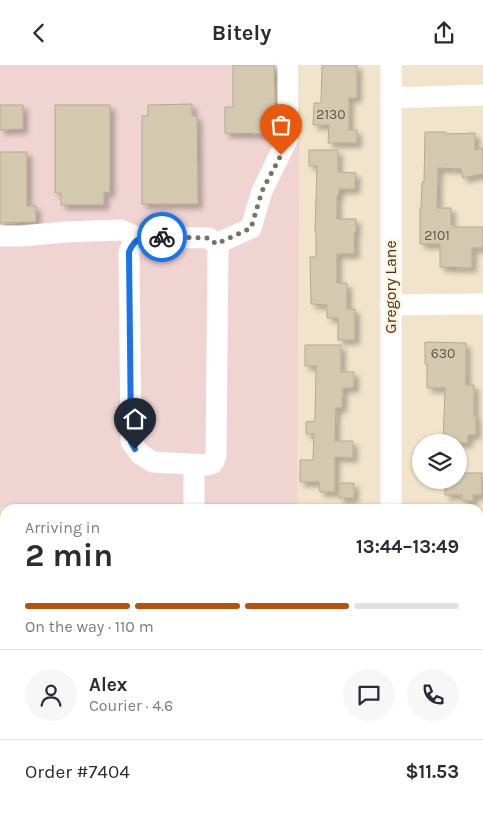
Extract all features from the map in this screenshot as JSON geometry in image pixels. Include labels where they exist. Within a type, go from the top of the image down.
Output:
[{"type":"street","points":[[216,244],[251,228],[262,191],[288,137],[288,65]]},
{"type":"street","name":"Gregory Lane","points":[[391,65],[391,504]]},
{"type":"street","points":[[391,98],[483,95]]},
{"type":"street","points":[[0,236],[121,230],[139,238],[203,237],[209,238],[216,244],[218,258],[216,456],[210,465],[153,462],[140,454],[131,442],[129,252],[131,246],[139,238]]},
{"type":"street","points":[[390,305],[483,304]]},
{"type":"street","points":[[194,465],[194,504]]},
{"type":"shaded area","points":[[0,65],[300,65],[297,504],[0,504]]},
{"type":"building","points":[[233,65],[274,65],[276,134],[225,133],[225,107],[233,107]]},
{"type":"building","points":[[322,65],[357,65],[357,98],[349,98],[349,130],[357,130],[357,143],[328,143],[329,125],[313,125],[314,103],[321,103]]},
{"type":"building","points":[[192,104],[192,116],[197,116],[198,204],[142,204],[142,116],[148,116],[148,105]]},
{"type":"building","points":[[0,105],[23,105],[23,129],[0,130]]},
{"type":"building","points":[[55,105],[110,105],[110,193],[104,192],[104,205],[61,205],[61,193],[55,193]]},
{"type":"building","points":[[425,132],[446,132],[446,134],[475,133],[475,150],[482,148],[483,174],[463,178],[461,169],[438,168],[437,208],[451,208],[451,225],[454,225],[454,227],[483,227],[483,248],[472,248],[472,268],[440,267],[440,244],[420,244],[420,208],[422,182],[424,182]]},
{"type":"building","points":[[309,150],[338,150],[338,172],[356,173],[355,189],[340,189],[337,198],[337,219],[356,219],[356,233],[354,233],[355,254],[337,254],[337,283],[347,283],[347,309],[355,309],[355,340],[338,340],[338,318],[327,318],[327,305],[311,304],[310,257],[316,257],[317,166],[309,166]]},
{"type":"building","points":[[0,152],[27,152],[27,206],[36,206],[36,222],[0,223]]},
{"type":"building","points":[[425,342],[466,343],[466,385],[474,385],[474,416],[476,416],[476,435],[468,435],[468,443],[467,434],[443,434],[445,388],[427,388],[427,364],[425,364]]},
{"type":"building","points":[[305,345],[341,345],[341,372],[354,372],[354,388],[343,388],[342,408],[336,408],[335,441],[353,441],[353,458],[335,457],[335,492],[320,492],[319,482],[300,482],[300,460],[313,460],[314,434],[306,434],[306,422],[315,421],[316,366],[305,366]]},
{"type":"building","points":[[467,473],[482,473],[482,495],[473,495],[473,501],[462,501],[462,495],[445,495],[445,489],[467,489]]},
{"type":"building","points":[[339,483],[354,483],[354,498],[339,498]]},
{"type":"way so far","points":[[162,237],[203,237],[209,238],[216,244],[251,228],[262,191],[281,155]]},
{"type":"route","points":[[135,449],[131,442],[129,252],[131,246],[139,238],[162,237]]}]
